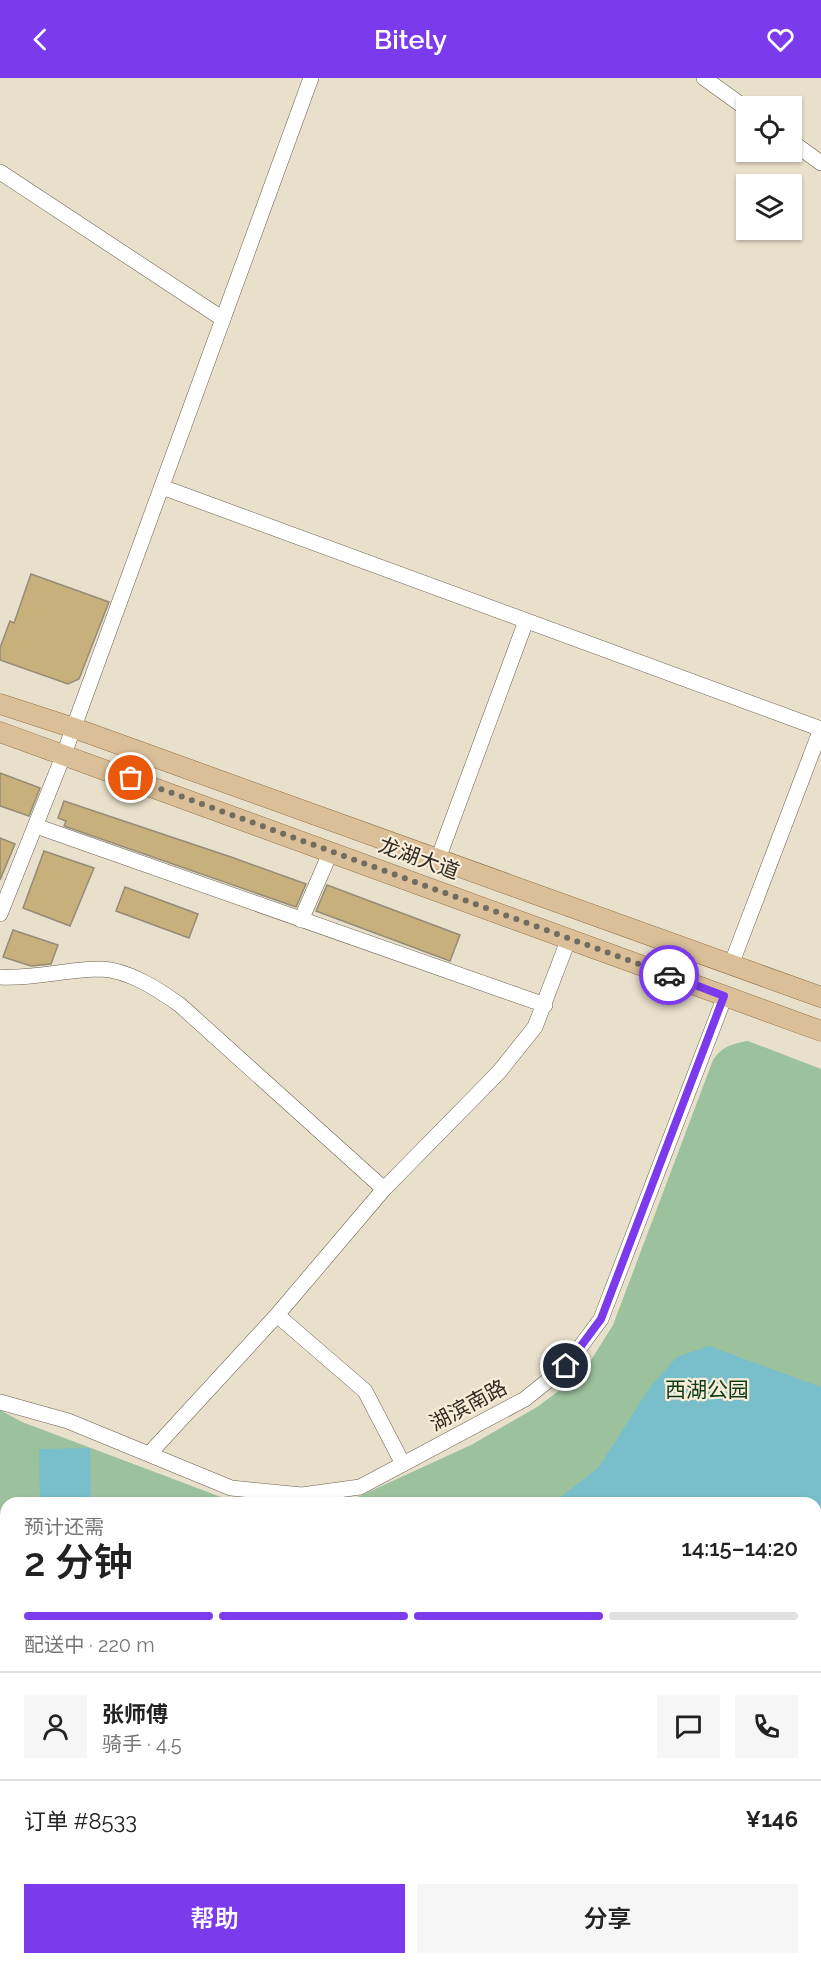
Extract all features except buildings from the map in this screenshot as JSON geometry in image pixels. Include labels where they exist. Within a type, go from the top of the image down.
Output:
[{"type":"main road","name":"龙湖大道","points":[[0,704],[74,728],[821,997]]},
{"type":"main road","name":"龙湖大道","points":[[0,732],[821,1031]]},
{"type":"street","points":[[0,914],[74,728],[311,78]]},
{"type":"street","points":[[704,78],[736,101]]},
{"type":"street","points":[[802,149],[821,163]]},
{"type":"street","points":[[0,172],[223,320]]},
{"type":"street","points":[[162,487],[821,729],[731,965]]},
{"type":"street","points":[[438,859],[526,621]]},
{"type":"street","points":[[36,826],[545,1005]]},
{"type":"street","points":[[301,920],[330,851]]},
{"type":"street","points":[[150,1453],[277,1315],[384,1189],[499,1072],[535,1027],[569,938]]},
{"type":"street","points":[[0,976],[104,969],[131,977],[159,991],[180,1005],[384,1189]]},
{"type":"street","name":"湖滨南路","points":[[0,1402],[68,1421],[231,1488],[302,1495],[360,1487],[525,1399],[566,1366],[601,1319],[724,996]]},
{"type":"street","points":[[277,1315],[365,1391],[403,1464]]},
{"type":"green space","name":"西湖公园","points":[[748,1041],[821,1069],[821,1497],[358,1497],[471,1445],[537,1407],[583,1373],[613,1325],[713,1060],[728,1046]]},
{"type":"green space","points":[[0,1410],[22,1422],[221,1497],[0,1497]]},
{"type":"water","points":[[709,1346],[821,1387],[821,1497],[561,1497],[599,1467],[650,1387],[677,1357]]},
{"type":"water","points":[[90,1448],[91,1497],[40,1497],[39,1449]]},
{"type":"way so far","points":[[131,778],[669,975]]},
{"type":"route","points":[[566,1366],[601,1319],[724,996],[669,975]]}]
